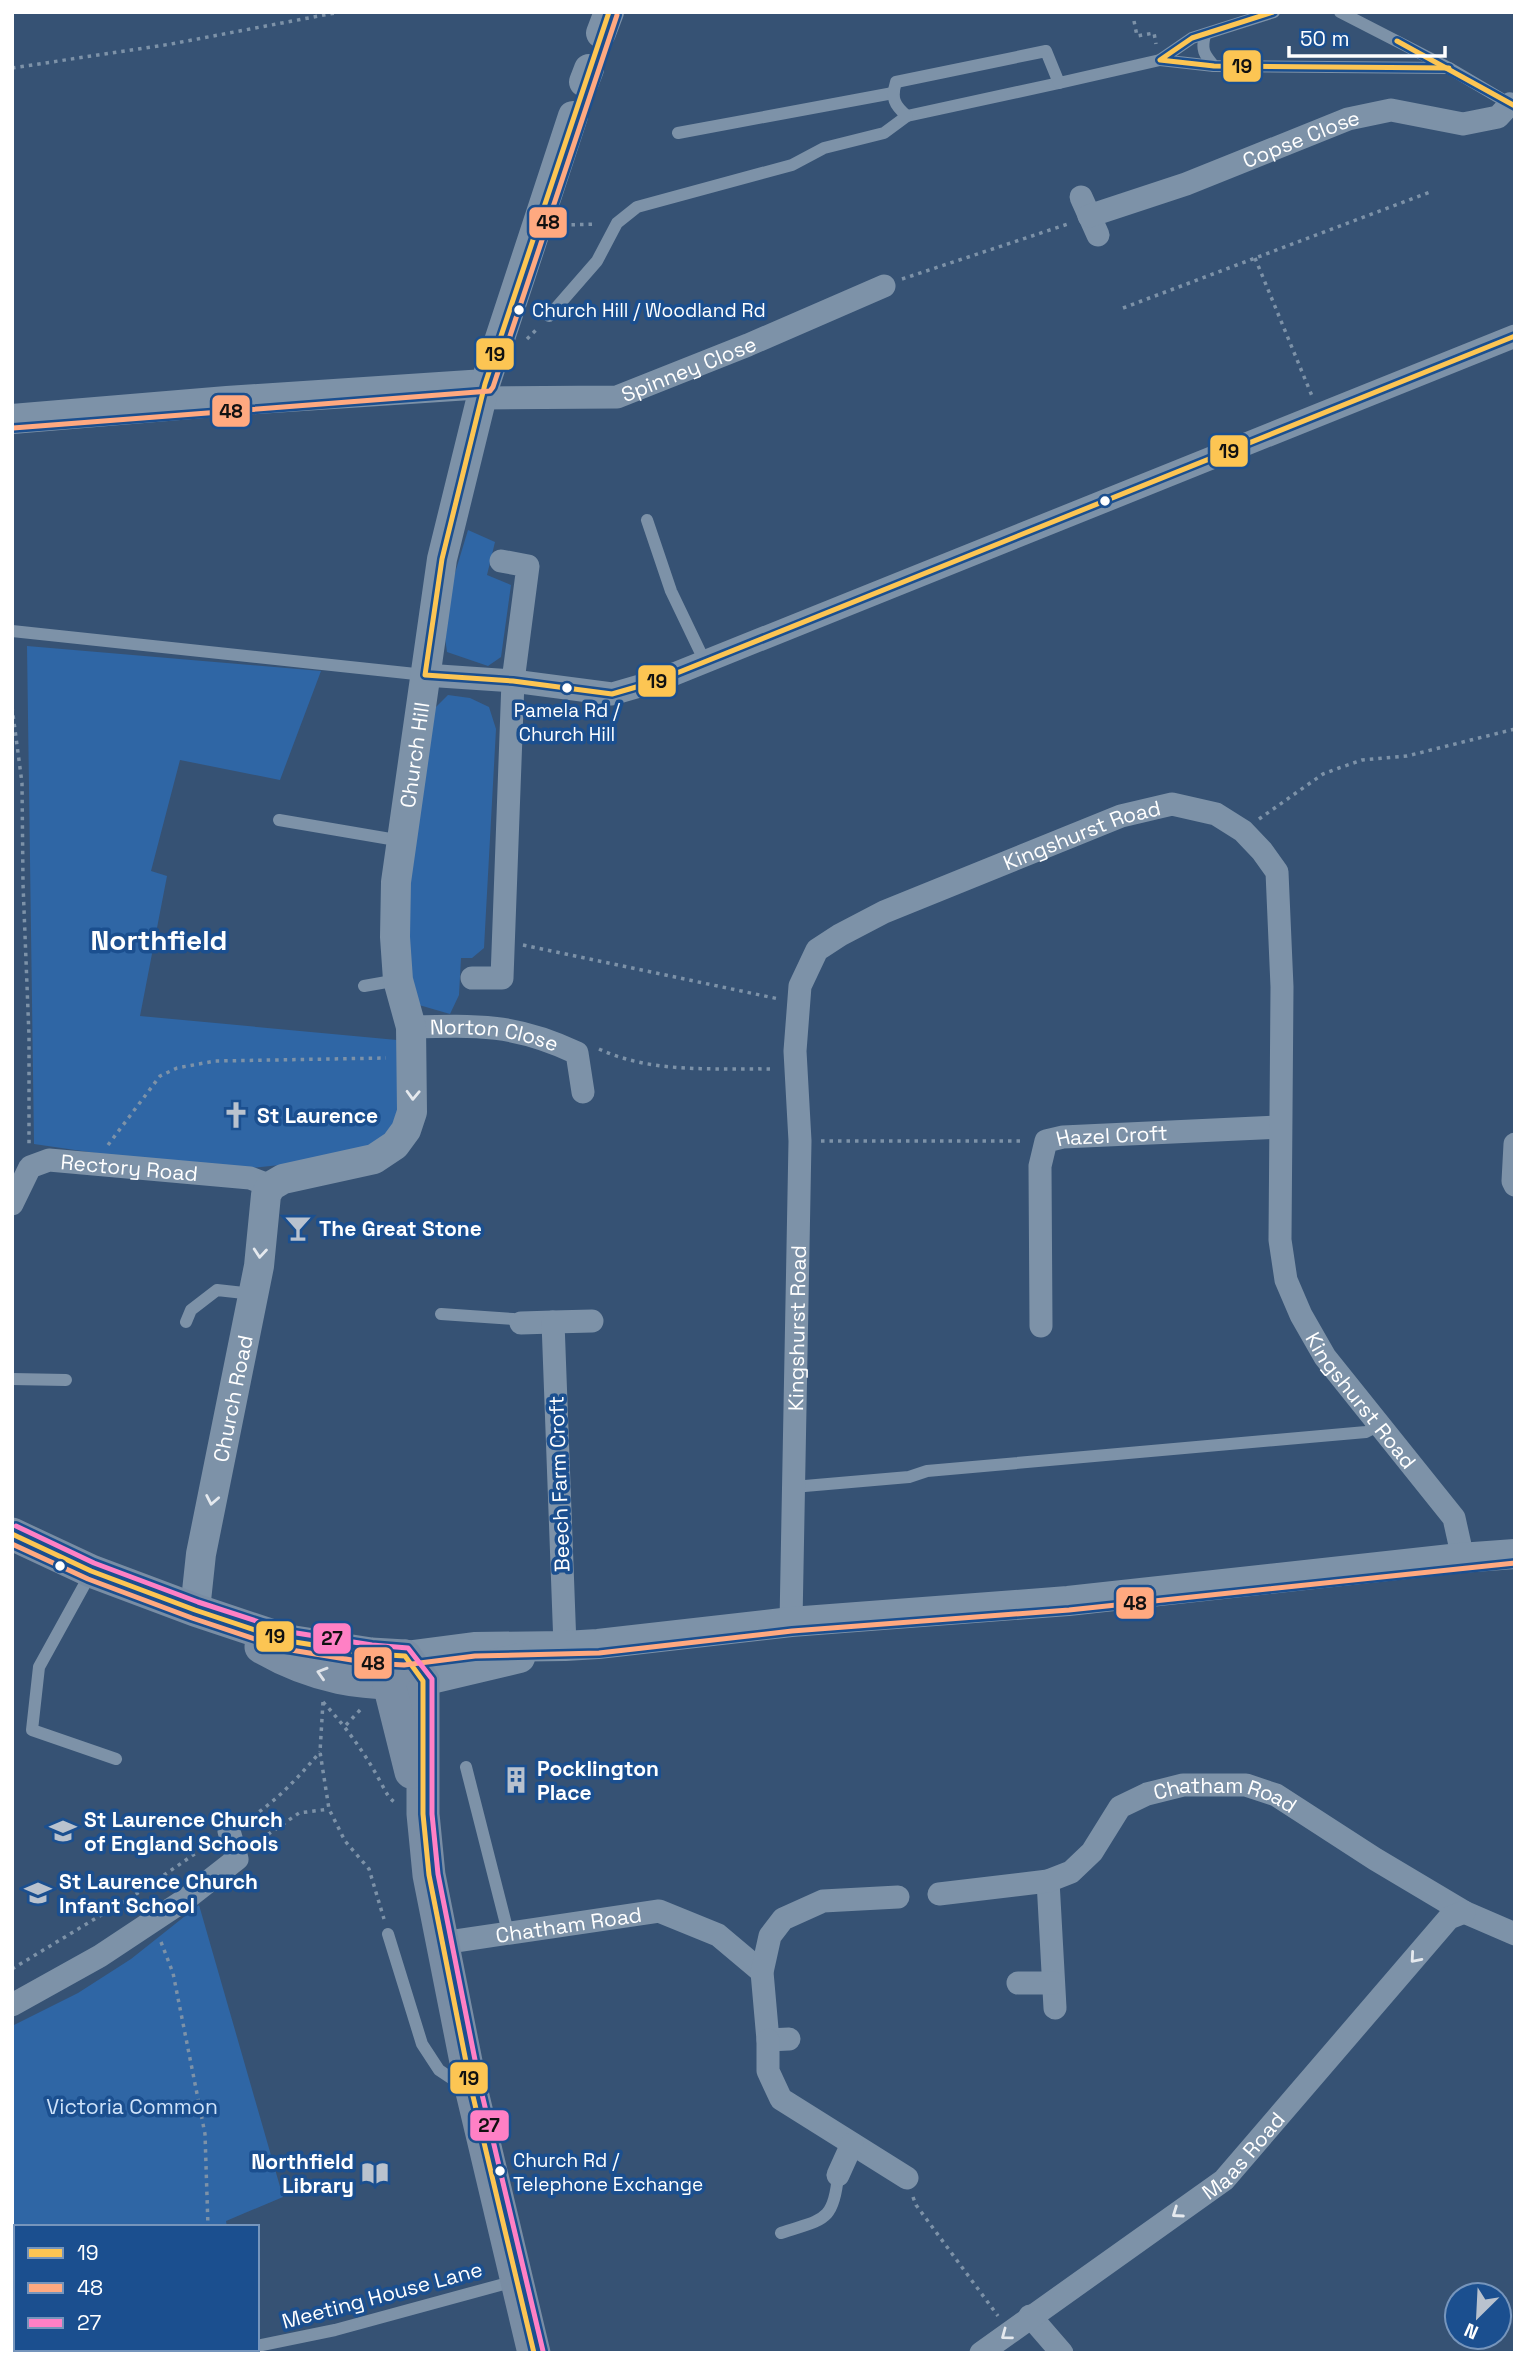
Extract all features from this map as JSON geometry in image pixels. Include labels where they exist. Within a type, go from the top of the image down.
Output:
[{"type":"main road","points":[[12,1534],[92,1571],[288,1641],[371,1654],[414,1668]]},
{"type":"main road","points":[[195,1610],[288,1662],[378,1694],[423,1814]]},
{"type":"main road","points":[[378,1694],[414,1668]]},
{"type":"main road","points":[[414,1668],[429,1875],[472,2092],[534,2353]]},
{"type":"street","name":"Copse Close","points":[[1089,216],[1186,184],[1348,119],[1391,110],[1463,124],[1498,117],[1513,105]]},
{"type":"street","name":"Church Hill","points":[[271,1186],[300,1174],[374,1159],[395,1145],[406,1130],[412,1112],[411,1027],[398,980],[396,882],[442,559],[483,391],[573,116]]},
{"type":"street","name":"Spinney Close","points":[[483,391],[617,397],[748,345],[883,284]]},
{"type":"street","points":[[425,675],[513,681],[612,694],[657,681],[1515,336]]},
{"type":"street","points":[[12,419],[227,401],[483,391]]},
{"type":"street","points":[[472,978],[502,978],[513,681],[528,566],[500,561]]},
{"type":"street","name":"Kingshurst Road","points":[[791,1622],[800,1141],[796,1070],[800,986],[817,950],[884,912],[1121,816],[1172,804],[1216,814],[1243,831],[1277,872],[1282,987],[1280,1240],[1286,1280],[1301,1315],[1325,1357],[1454,1518],[1461,1545],[1461,1558]]},
{"type":"street","name":"Norton Close","points":[[411,1027],[466,1025],[516,1030],[550,1040],[577,1053],[583,1092]]},
{"type":"street","name":"Hazel Croft","points":[[1041,1326],[1040,1166],[1046,1141],[1063,1137],[1280,1127]]},
{"type":"street","points":[[1515,1144],[1515,1185]]},
{"type":"street","name":"Rectory Road","points":[[28,1171],[94,1164],[250,1178],[271,1186]]},
{"type":"street","points":[[12,1204],[28,1171]]},
{"type":"street","name":"Church Road","points":[[195,1610],[201,1554],[259,1266],[263,1213],[271,1186]]},
{"type":"street","points":[[521,1323],[592,1321]]},
{"type":"street","name":"Beech Farm Croft","points":[[553,1322],[565,1646]]},
{"type":"street","points":[[414,1668],[565,1646],[791,1622],[1068,1601],[1515,1554]]},
{"type":"street","name":"Chatham Road","points":[[939,1894],[1048,1881],[1071,1872],[1092,1852],[1120,1807],[1138,1798],[1183,1785],[1246,1785],[1276,1795],[1374,1859],[1464,1912],[1515,1934]]},
{"type":"street","points":[[12,2005],[100,1956],[186,1899],[237,1859],[229,1831]]},
{"type":"street","points":[[1048,1881],[1055,2008]]},
{"type":"street","points":[[898,1897],[823,1901],[783,1919],[770,1936],[762,1972],[778,2039],[768,2071],[781,2099],[907,2178]]},
{"type":"street","name":"Chatham Road","points":[[442,1943],[659,1911],[719,1935],[762,1972]]},
{"type":"street","name":"Maas Road","points":[[981,2353],[1224,2180],[1449,1918],[1464,1912]]},
{"type":"street","points":[[1018,1983],[1052,1983]]},
{"type":"street","points":[[838,2175],[852,2144]]},
{"type":"street","points":[[1030,2316],[1062,2353]]},
{"type":"lane","points":[[1160,60],[1192,38],[1274,12]]},
{"type":"lane","points":[[1340,12],[1449,68],[1513,105]]},
{"type":"lane","points":[[1206,35],[1203,53],[1214,66]]},
{"type":"lane","points":[[907,116],[895,105],[893,93],[896,82],[1045,51],[1059,83]]},
{"type":"lane","points":[[549,316],[597,261],[617,223],[637,207],[792,164],[824,148],[884,133],[907,116],[1160,60],[1214,66],[1449,68]]},
{"type":"lane","points":[[678,133],[893,93]]},
{"type":"lane","points":[[647,520],[671,591],[705,662]]},
{"type":"lane","points":[[12,631],[425,675]]},
{"type":"lane","points":[[279,820],[402,841]]},
{"type":"lane","points":[[364,986],[398,980]]},
{"type":"lane","points":[[186,1322],[191,1310],[217,1290],[253,1294]]},
{"type":"lane","points":[[441,1314],[513,1319],[521,1323]]},
{"type":"lane","points":[[12,1379],[66,1380]]},
{"type":"lane","points":[[793,1487],[909,1477],[927,1471],[1366,1432],[1380,1425]]},
{"type":"lane","points":[[92,1571],[38,1667],[32,1730],[116,1759]]},
{"type":"lane","points":[[466,1767],[509,1933]]},
{"type":"lane","points":[[388,1934],[422,2044],[439,2070],[472,2092]]},
{"type":"lane","points":[[781,2232],[819,2220],[832,2209],[838,2175]]},
{"type":"lane","name":"Meeting House Lane","points":[[259,2346],[335,2330],[516,2280]]},
{"type":"path","points":[[12,68],[171,44],[340,12]]},
{"type":"path","points":[[1134,21],[1137,36],[1154,33],[1160,60]]},
{"type":"path","points":[[1123,308],[1433,191]]},
{"type":"path","points":[[883,284],[1089,216]]},
{"type":"path","points":[[561,226],[617,223]]},
{"type":"path","points":[[1255,258],[1320,414]]},
{"type":"path","points":[[12,707],[22,783],[29,1036],[28,1171]]},
{"type":"path","points":[[1243,831],[1286,799],[1331,771],[1363,761],[1407,756],[1515,729]]},
{"type":"path","points":[[503,941],[799,1003]]},
{"type":"path","points":[[577,1053],[580,1041],[613,1056],[644,1064],[796,1070]]},
{"type":"path","points":[[94,1164],[160,1076],[177,1068],[215,1061],[397,1058]]},
{"type":"path","points":[[800,1141],[1046,1141]]},
{"type":"path","points":[[345,1726],[378,1694]]},
{"type":"path","points":[[388,1934],[369,1868],[345,1842],[329,1809],[320,1752],[323,1702],[345,1726],[369,1760],[391,1801],[423,1814]]},
{"type":"path","points":[[12,1969],[141,1891],[260,1812],[290,1787],[320,1752]]},
{"type":"path","points":[[237,1859],[268,1832],[299,1813],[329,1809]]},
{"type":"path","points":[[153,1920],[173,1973],[205,2134],[208,2225]]},
{"type":"path","points":[[907,2178],[916,2205],[1010,2331]]},
{"type":"green space","points":[[468,530],[495,542],[487,575],[511,585],[501,657],[488,666],[447,652],[442,616]]},
{"type":"green space","points":[[27,646],[321,671],[280,780],[180,760],[151,871],[167,876],[140,1016],[397,1040],[398,1119],[387,1138],[365,1152],[241,1169],[205,1169],[34,1144]]},
{"type":"green space","points":[[448,695],[470,698],[489,707],[496,729],[484,948],[472,958],[461,958],[459,995],[450,1014],[419,1005],[406,977],[405,891],[429,714]]},
{"type":"green space","name":"Victoria Common","points":[[199,1905],[283,2197],[226,2221],[227,2225],[14,2225],[14,2351],[247,2353],[12,2353],[12,2026],[78,1993],[131,1959]]},
{"type":"transit line","name":"19","points":[[609,12],[485,384],[442,559],[425,675],[513,681],[612,694],[657,681],[1515,336]]},
{"type":"transit line","name":"19","points":[[1273,12],[1192,38],[1160,60],[1214,66],[1449,68]]},
{"type":"transit line","name":"48","points":[[13,428],[490,391],[617,15]]},
{"type":"transit line","name":"19","points":[[1397,41],[1515,106]]},
{"type":"transit line","name":"27","points":[[16,1526],[94,1563],[198,1602],[290,1632],[408,1648],[432,1679],[432,1814],[438,1874],[481,2090],[543,2351]]},
{"type":"transit line","name":"19","points":[[12,1534],[91,1571],[288,1641],[371,1654],[405,1656],[423,1681],[423,1814],[429,1875],[472,2092],[534,2353]]},
{"type":"transit line","name":"48","points":[[12,1544],[88,1579],[285,1649],[370,1663],[404,1665],[475,1656],[599,1653],[792,1631],[1069,1610],[1515,1563]]},
{"type":"place","name":"Church Hill / Woodland Rd","points":[[519,310]]},
{"type":"place","name":"Pamela Rd / Church Hill","points":[[567,688]]},
{"type":"place","name":"St Laurence","points":[[236,1115]]},
{"type":"place","name":"The Great Stone","points":[[298,1228]]},
{"type":"place","name":"Pocklington Place","points":[[516,1780]]},
{"type":"place","name":"St Laurence Church of England Schools","points":[[63,1831]]},
{"type":"place","name":"St Laurence Church Infant School","points":[[38,1893]]},
{"type":"place","name":"Church Rd / Telephone Exchange","points":[[500,2171]]},
{"type":"place","name":"Northfield Library","points":[[375,2173]]},
{"type":"district","name":"Northfield","points":[[159,940]]}]
